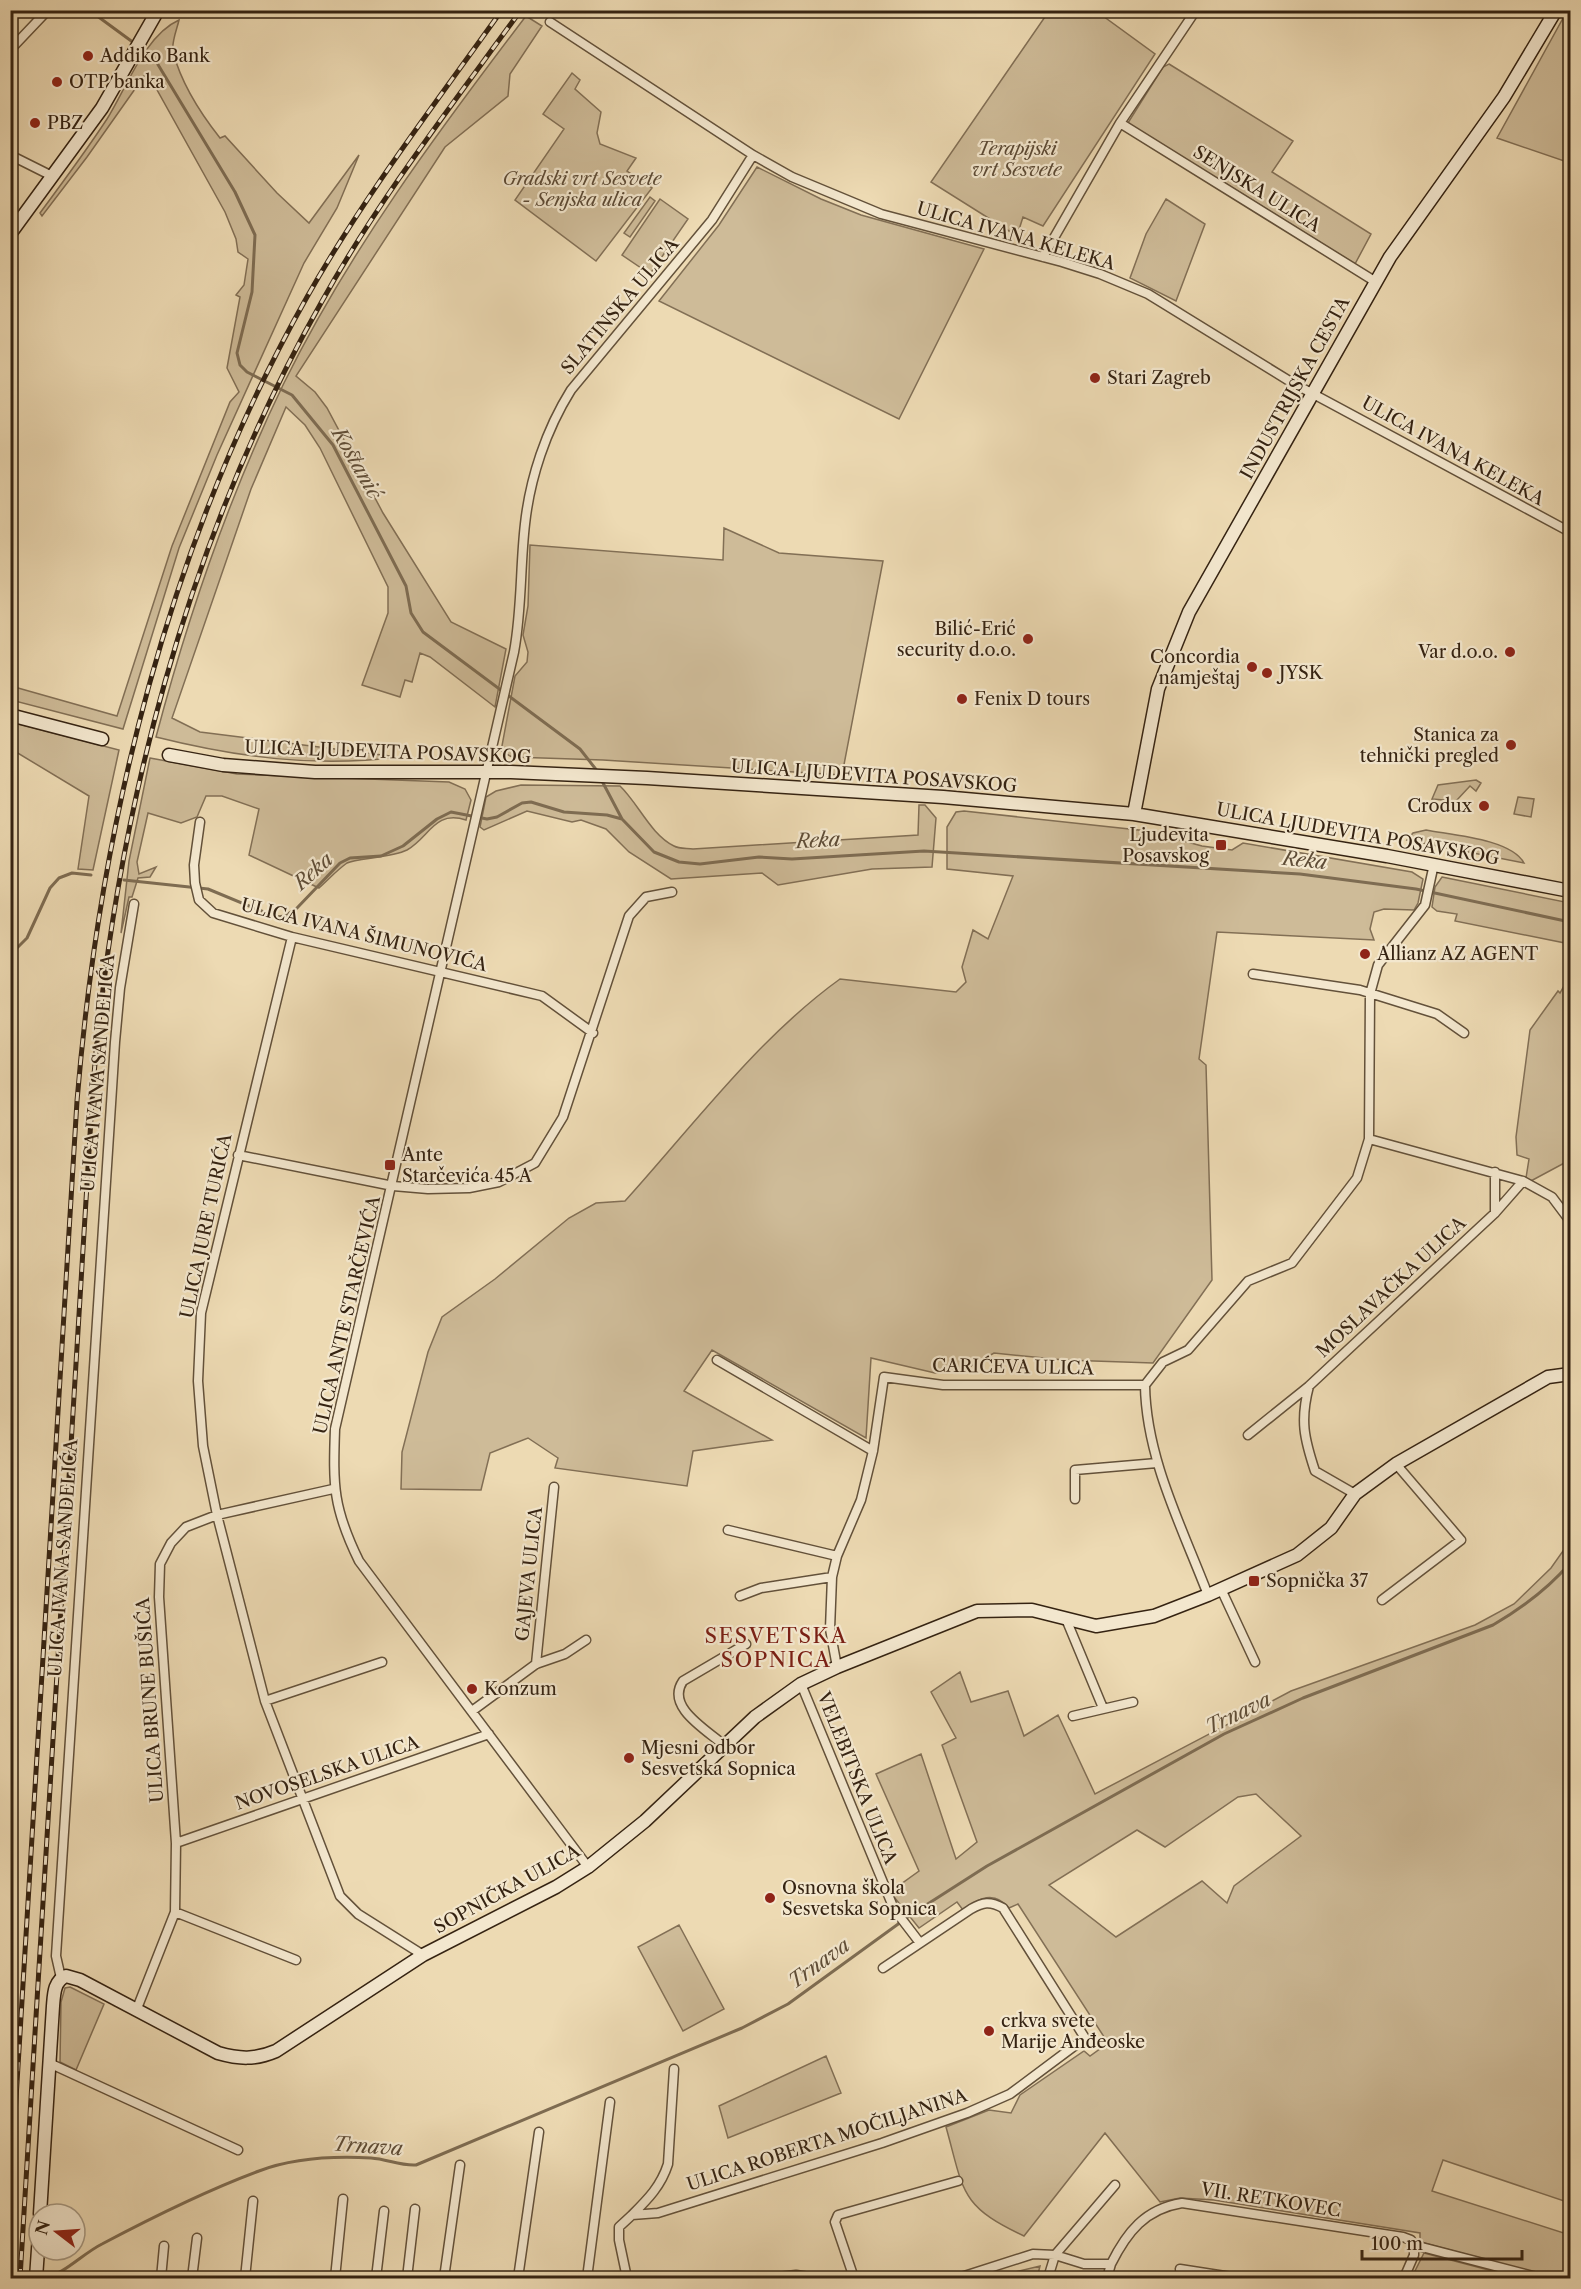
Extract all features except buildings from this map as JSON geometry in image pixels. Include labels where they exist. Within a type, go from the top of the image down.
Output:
[{"type":"street","points":[[10,50],[48,10]]},
{"type":"street","points":[[10,234],[102,108],[158,10]]},
{"type":"street","points":[[1043,257],[1120,123],[1196,10]]},
{"type":"street","name":"INDUSTRIJSKA CESTA","points":[[1134,814],[1158,689],[1177,638],[1313,393],[1407,230],[1504,97],[1556,10]]},
{"type":"street","name":"ULICA IVANA KELEKA","points":[[550,22],[753,155],[801,181],[881,214],[1100,274],[1148,294],[1313,393],[1570,532]]},
{"type":"street","name":"SENJSKA ULICA","points":[[1120,123],[1376,282]]},
{"type":"street","points":[[10,155],[52,176]]},
{"type":"street","name":"SLATINSKA ULICA","points":[[487,772],[520,622],[529,500],[539,461],[557,414],[582,374],[712,220],[753,155]]},
{"type":"street","points":[[10,715],[102,739]]},
{"type":"street","name":"ULICA LJUDEVITA POSAVSKOG","points":[[169,755],[223,765],[315,772],[487,772],[615,778],[954,798],[1134,814],[1434,864],[1570,891]]},
{"type":"street","name":"ULICA ANTE STARČEVIĆA","points":[[487,772],[335,1429],[333,1489],[343,1529],[358,1561],[588,1867]]},
{"type":"street","name":"ULICA IVANA ŠIMUNOVIĆA","points":[[200,822],[194,865],[196,887],[199,900],[213,913],[292,937],[542,996],[593,1033]]},
{"type":"street","points":[[1208,1595],[1157,1463],[1145,1409],[1145,1385],[1164,1362],[1188,1350],[1248,1281],[1292,1263],[1357,1178],[1369,1139],[1370,994],[1378,965],[1425,905],[1434,864]]},
{"type":"street","points":[[238,1155],[393,1186],[428,1189],[469,1188],[499,1182],[535,1163],[563,1117],[593,1033],[629,916],[646,897],[672,892]]},
{"type":"street","name":"ULICA IVANA SANDELIĆA","points":[[41,2202],[54,1991],[61,1978],[56,1956],[115,1042],[120,988],[134,903]]},
{"type":"street","name":"ULICA JURE TURIĆA","points":[[292,937],[201,1313],[198,1381],[203,1446],[217,1515],[265,1701],[340,1896],[358,1914],[423,1955]]},
{"type":"street","points":[[1253,974],[1360,990],[1437,1014],[1464,1033]]},
{"type":"street","points":[[1369,1139],[1523,1181],[1552,1197],[1570,1221]]},
{"type":"street","points":[[1495,1172],[1495,1213]]},
{"type":"street","name":"MOSLAVAČKA ULICA","points":[[1248,1436],[1310,1386],[1495,1213],[1523,1181]]},
{"type":"street","points":[[717,1360],[873,1451]]},
{"type":"street","name":"SOPNIČKA ULICA","points":[[61,1978],[66,1976],[80,1980],[218,2053],[234,2057],[262,2057],[276,2051],[423,1955],[556,1887],[588,1867],[645,1821],[773,1703],[801,1684],[837,1667],[977,1611],[1032,1611],[1095,1626],[1154,1616],[1208,1595],[1297,1555],[1330,1528],[1355,1494],[1396,1464],[1548,1377],[1570,1374]]},
{"type":"street","name":"CARIĆEVA ULICA","points":[[837,1667],[830,1629],[832,1577],[837,1556],[861,1500],[873,1451],[884,1377],[943,1385],[1145,1385]]},
{"type":"street","points":[[1310,1386],[1304,1406],[1304,1437],[1314,1471],[1355,1494]]},
{"type":"street","points":[[1076,1499],[1076,1470],[1157,1463]]},
{"type":"street","points":[[1382,1600],[1461,1540],[1396,1464]]},
{"type":"street","name":"GAJEVA ULICA","points":[[536,1664],[554,1487]]},
{"type":"street","name":"ULICA BRUNE BUŠIĆA","points":[[136,2011],[176,1912],[176,1843],[159,1597],[160,1564],[171,1543],[186,1527],[217,1515],[333,1489]]},
{"type":"street","points":[[728,1530],[837,1556]]},
{"type":"street","points":[[740,1596],[760,1588],[832,1577]]},
{"type":"street","points":[[1221,1589],[1255,1662]]},
{"type":"street","points":[[1066,1619],[1103,1708]]},
{"type":"street","name":"GAJEVA ULICA","points":[[472,1711],[536,1664],[565,1654],[586,1640]]},
{"type":"street","points":[[725,1746],[685,1711],[678,1701],[677,1690],[683,1681],[746,1644]]},
{"type":"street","points":[[265,1701],[382,1662]]},
{"type":"street","name":"VELEBITSKA ULICA","points":[[801,1684],[886,1892],[899,1916],[920,1943]]},
{"type":"street","points":[[1073,1716],[1133,1702]]},
{"type":"street","name":"NOVOSELSKA ULICA","points":[[176,1843],[489,1734]]},
{"type":"street","name":"ULICA ROBERTA MOČILJANINA","points":[[632,2215],[658,2213],[851,2153],[967,2113],[1010,2094],[1085,2038],[1003,1908],[993,1902],[983,1903],[920,1943]]},
{"type":"street","points":[[176,1912],[296,1960]]},
{"type":"street","points":[[883,1968],[920,1943]]},
{"type":"street","points":[[49,2063],[238,2150]]},
{"type":"street","name":"ULICA ROBERTA MOČILJANINA","points":[[627,2278],[619,2240],[619,2227],[654,2193],[668,2164],[674,2069]]},
{"type":"street","points":[[587,2278],[610,2102]]},
{"type":"street","points":[[518,2278],[539,2132]]},
{"type":"street","points":[[444,2278],[460,2165]]},
{"type":"street","points":[[854,2278],[835,2222],[838,2215],[958,2181]]},
{"type":"street","points":[[1048,2278],[1055,2255],[1115,2185]]},
{"type":"street","points":[[335,2278],[343,2199]]},
{"type":"street","points":[[244,2278],[253,2201]]},
{"type":"street","name":"VII. RETKOVEC","points":[[1107,2278],[1111,2264],[1126,2237],[1152,2211],[1182,2203],[1403,2237],[1414,2245],[1541,2278]]},
{"type":"street","points":[[407,2278],[415,2209]]},
{"type":"street","points":[[376,2278],[384,2211]]},
{"type":"street","points":[[192,2278],[197,2238]]},
{"type":"street","points":[[1404,2278],[1414,2255],[1414,2245]]},
{"type":"street","points":[[160,2278],[164,2246]]},
{"type":"street","points":[[959,2278],[1024,2257],[1055,2255],[1084,2264],[1111,2264]]},
{"type":"street","points":[[1180,2270],[1238,2278]]},
{"type":"street","points":[[769,2278],[784,2275],[810,2278]]},
{"type":"green space","name":"Terapijski vrt Sesvete","points":[[1049,11],[1096,11],[1155,54],[1043,226],[1023,217],[1017,236],[931,182]]},
{"type":"green space","points":[[1567,11],[1570,11],[1570,163],[1497,138]]},
{"type":"green space","points":[[526,16],[542,26],[510,74],[508,96],[445,147],[296,376],[315,392],[327,408],[383,513],[451,622],[506,649],[495,707],[430,657],[420,653],[412,682],[405,680],[400,697],[362,685],[388,613],[388,587],[320,448],[305,425],[286,407],[251,489],[172,718],[200,732],[398,757],[337,761],[276,759],[216,750],[156,737],[211,557],[245,469],[309,334],[396,194]]},
{"type":"green space","points":[[179,20],[173,40],[173,52],[186,86],[206,119],[220,138],[225,136],[277,193],[309,223],[359,155],[337,208],[304,263],[217,455],[179,548],[123,729],[11,700],[11,686],[117,716],[172,546],[230,402],[239,392],[227,368],[240,297],[236,295],[244,285],[248,259],[238,252],[236,239],[225,212],[147,72],[42,216],[40,213],[107,119],[146,50],[167,27]]},
{"type":"green space","points":[[1169,64],[1293,141],[1272,172],[1371,234],[1355,264],[1225,183],[1126,126],[1163,67]]},
{"type":"green space","name":"Gradski vrt Sesvete - Senjska ulica","points":[[572,73],[580,80],[575,89],[601,112],[597,133],[600,144],[636,158],[627,171],[652,188],[596,261],[515,200],[564,129],[543,114]]},
{"type":"green space","points":[[757,167],[821,199],[861,215],[984,249],[899,419],[659,301],[719,225]]},
{"type":"green space","points":[[650,197],[655,201],[630,237],[624,233]]},
{"type":"green space","points":[[660,199],[688,219],[650,274],[622,255]]},
{"type":"green space","points":[[1166,199],[1205,224],[1176,301],[1130,278],[1146,234]]},
{"type":"green space","points":[[724,528],[779,553],[883,561],[842,775],[603,760],[512,757],[501,751],[515,676],[527,662],[528,652],[523,635],[528,606],[530,545],[723,560]]},
{"type":"green space","points":[[11,722],[119,750],[93,870],[78,869],[89,796],[11,749]]},
{"type":"green space","points":[[150,758],[237,774],[449,782],[465,789],[471,800],[466,820],[455,818],[439,822],[415,845],[400,853],[347,863],[319,888],[249,855],[259,809],[222,796],[206,796],[197,817],[181,823],[148,813],[137,862],[139,874],[156,867],[150,877],[138,878],[132,897],[129,897],[121,933],[129,861]]},
{"type":"green space","points":[[1476,780],[1481,783],[1476,791],[1470,786],[1456,801],[1432,799],[1438,785]]},
{"type":"green space","points":[[521,785],[620,786],[666,841],[676,847],[693,849],[918,835],[919,805],[925,805],[936,818],[932,867],[872,869],[778,885],[762,873],[671,879],[629,852],[606,829],[581,820],[572,822],[527,811],[484,830],[480,827],[486,797],[496,791]]},
{"type":"green space","points":[[1518,797],[1534,799],[1531,817],[1514,814]]},
{"type":"green space","points":[[956,812],[1157,832],[1202,846],[1232,850],[1243,843],[1412,872],[1423,879],[1418,903],[1414,910],[1384,909],[1374,912],[1370,929],[1374,940],[1217,932],[1199,1059],[1206,1065],[1212,1280],[1153,1363],[1064,1360],[994,1353],[964,1370],[935,1373],[871,1358],[866,1438],[712,1350],[684,1391],[772,1440],[693,1451],[687,1486],[555,1468],[558,1458],[528,1438],[490,1453],[481,1490],[401,1489],[402,1452],[428,1352],[442,1317],[495,1279],[569,1218],[596,1203],[625,1201],[727,1084],[781,1028],[840,979],[956,992],[966,982],[962,967],[973,930],[988,939],[1013,876],[947,869],[947,827]]},
{"type":"green space","points":[[1426,830],[1494,843],[1507,848],[1524,863],[1407,840],[1413,833]]},
{"type":"green space","points":[[1442,877],[1570,903],[1570,944],[1455,921],[1457,914],[1437,911],[1432,907],[1435,887]]},
{"type":"green space","points":[[1570,975],[1570,1160],[1529,1182],[1526,1178],[1529,1159],[1517,1155],[1516,1137],[1530,1030],[1558,991],[1560,993]]},
{"type":"green space","points":[[1570,1541],[1570,2203],[1443,2160],[1432,2191],[1570,2235],[1570,2278],[1555,2278],[1424,2243],[1420,2239],[1420,2233],[1214,2200],[1180,2198],[1160,2202],[1105,2133],[1024,2236],[987,2215],[967,2194],[961,2182],[946,2127],[989,2110],[1011,2113],[1020,2095],[1084,2051],[1090,2056],[1108,2043],[1018,1904],[1009,1908],[998,1899],[986,1898],[963,1910],[957,1902],[919,1928],[890,1892],[919,1871],[876,1774],[921,1754],[956,1859],[977,1842],[942,1745],[956,1738],[931,1692],[960,1672],[971,1702],[1008,1691],[1024,1736],[1058,1715],[1095,1794],[1291,1691],[1475,1625],[1514,1604],[1551,1568]],"holes":[[[1256,1794],[1301,1836],[1234,1886],[1227,1903],[1202,1881],[1116,1937],[1049,1885],[1137,1830],[1165,1847],[1238,1797]]]},
{"type":"green space","points":[[679,1925],[724,2009],[683,2031],[638,1947]]},
{"type":"green space","points":[[70,1987],[104,2004],[76,2070],[60,2062],[61,2002],[65,1988]]},
{"type":"green space","points":[[826,2056],[841,2093],[728,2138],[719,2106]]},
{"type":"green space","points":[[1424,2253],[1519,2278],[1428,2278],[1413,2275]]},
{"type":"green space","points":[[1040,2266],[1037,2278],[1003,2278],[1003,2275]]},
{"type":"waterway","name":"Kostanić","points":[[89,10],[134,43]]},
{"type":"waterway","name":"Kostanić","points":[[139,47],[154,58],[235,192],[255,235],[252,292],[237,353],[240,365],[247,372],[292,395],[333,445],[406,586],[411,613],[423,632],[580,749],[598,772]]},
{"type":"waterway","name":"Kostanić","points":[[602,781],[622,819]]},
{"type":"waterway","name":"Reka","points":[[124,880],[208,889],[276,917],[285,916],[297,908],[340,863],[350,858],[381,856],[403,846],[437,819],[451,812],[487,819],[497,817],[522,803],[531,802],[564,812],[607,815],[622,819],[654,852],[679,862],[700,864],[759,857],[792,859],[924,851],[1300,874],[1416,889],[1570,922]]},
{"type":"waterway","name":"Reka","points":[[10,955],[27,938],[50,888],[59,878],[72,873],[91,875]]},
{"type":"waterway","name":"Trnava","points":[[44,2278],[52,2276],[95,2248],[160,2214],[259,2171],[286,2163],[343,2157],[371,2158],[416,2165],[742,2028],[788,2004],[912,1914],[987,1866],[1224,1734],[1303,1698],[1493,1625],[1534,1597],[1570,1563]]},
{"type":"railway","points":[[10,2197],[77,1101],[88,996],[103,892],[123,788],[149,686],[180,585],[216,486],[258,390],[307,297],[352,223],[502,10]]},
{"type":"railway","points":[[20,2278],[93,1086],[104,984],[119,883],[139,782],[165,682],[196,583],[232,487],[274,394],[321,303],[367,227],[416,154],[521,10]]},
{"type":"place","name":"Addiko Bank","points":[[88,56]]},
{"type":"place","name":"OTP banka","points":[[57,82]]},
{"type":"place","name":"PBZ","points":[[35,123]]},
{"type":"place","name":"Stari Zagreb","points":[[1095,378]]},
{"type":"place","name":"Bilić-Erić security d.o.o.","points":[[1028,639]]},
{"type":"place","name":"Var d.o.o.","points":[[1510,652]]},
{"type":"place","name":"Concordia namještaj","points":[[1252,667]]},
{"type":"place","name":"JYSK","points":[[1267,673]]},
{"type":"place","name":"Fenix D tours","points":[[962,699]]},
{"type":"place","name":"Stanica za tehnički pregled","points":[[1511,745]]},
{"type":"place","name":"Crodux","points":[[1484,806]]},
{"type":"place","name":"Ljudevita Posavskog","points":[[1221,845]]},
{"type":"place","name":"Allianz AZ AGENT","points":[[1365,954]]},
{"type":"place","name":"Ante Starčevića 45 A","points":[[390,1165]]},
{"type":"place","name":"Sopnička 37","points":[[1254,1581]]},
{"type":"place","name":"Konzum","points":[[472,1689]]},
{"type":"place","name":"Mjesni odbor Sesvetska Sopnica","points":[[629,1758]]},
{"type":"place","name":"Osnovna škola Sesvetska Sopnica","points":[[770,1898]]},
{"type":"place","name":"crkva svete Marije Anđeoske","points":[[989,2031]]},
{"type":"district","name":"SESVETSKA SOPNICA","points":[[776,1648]]}]
